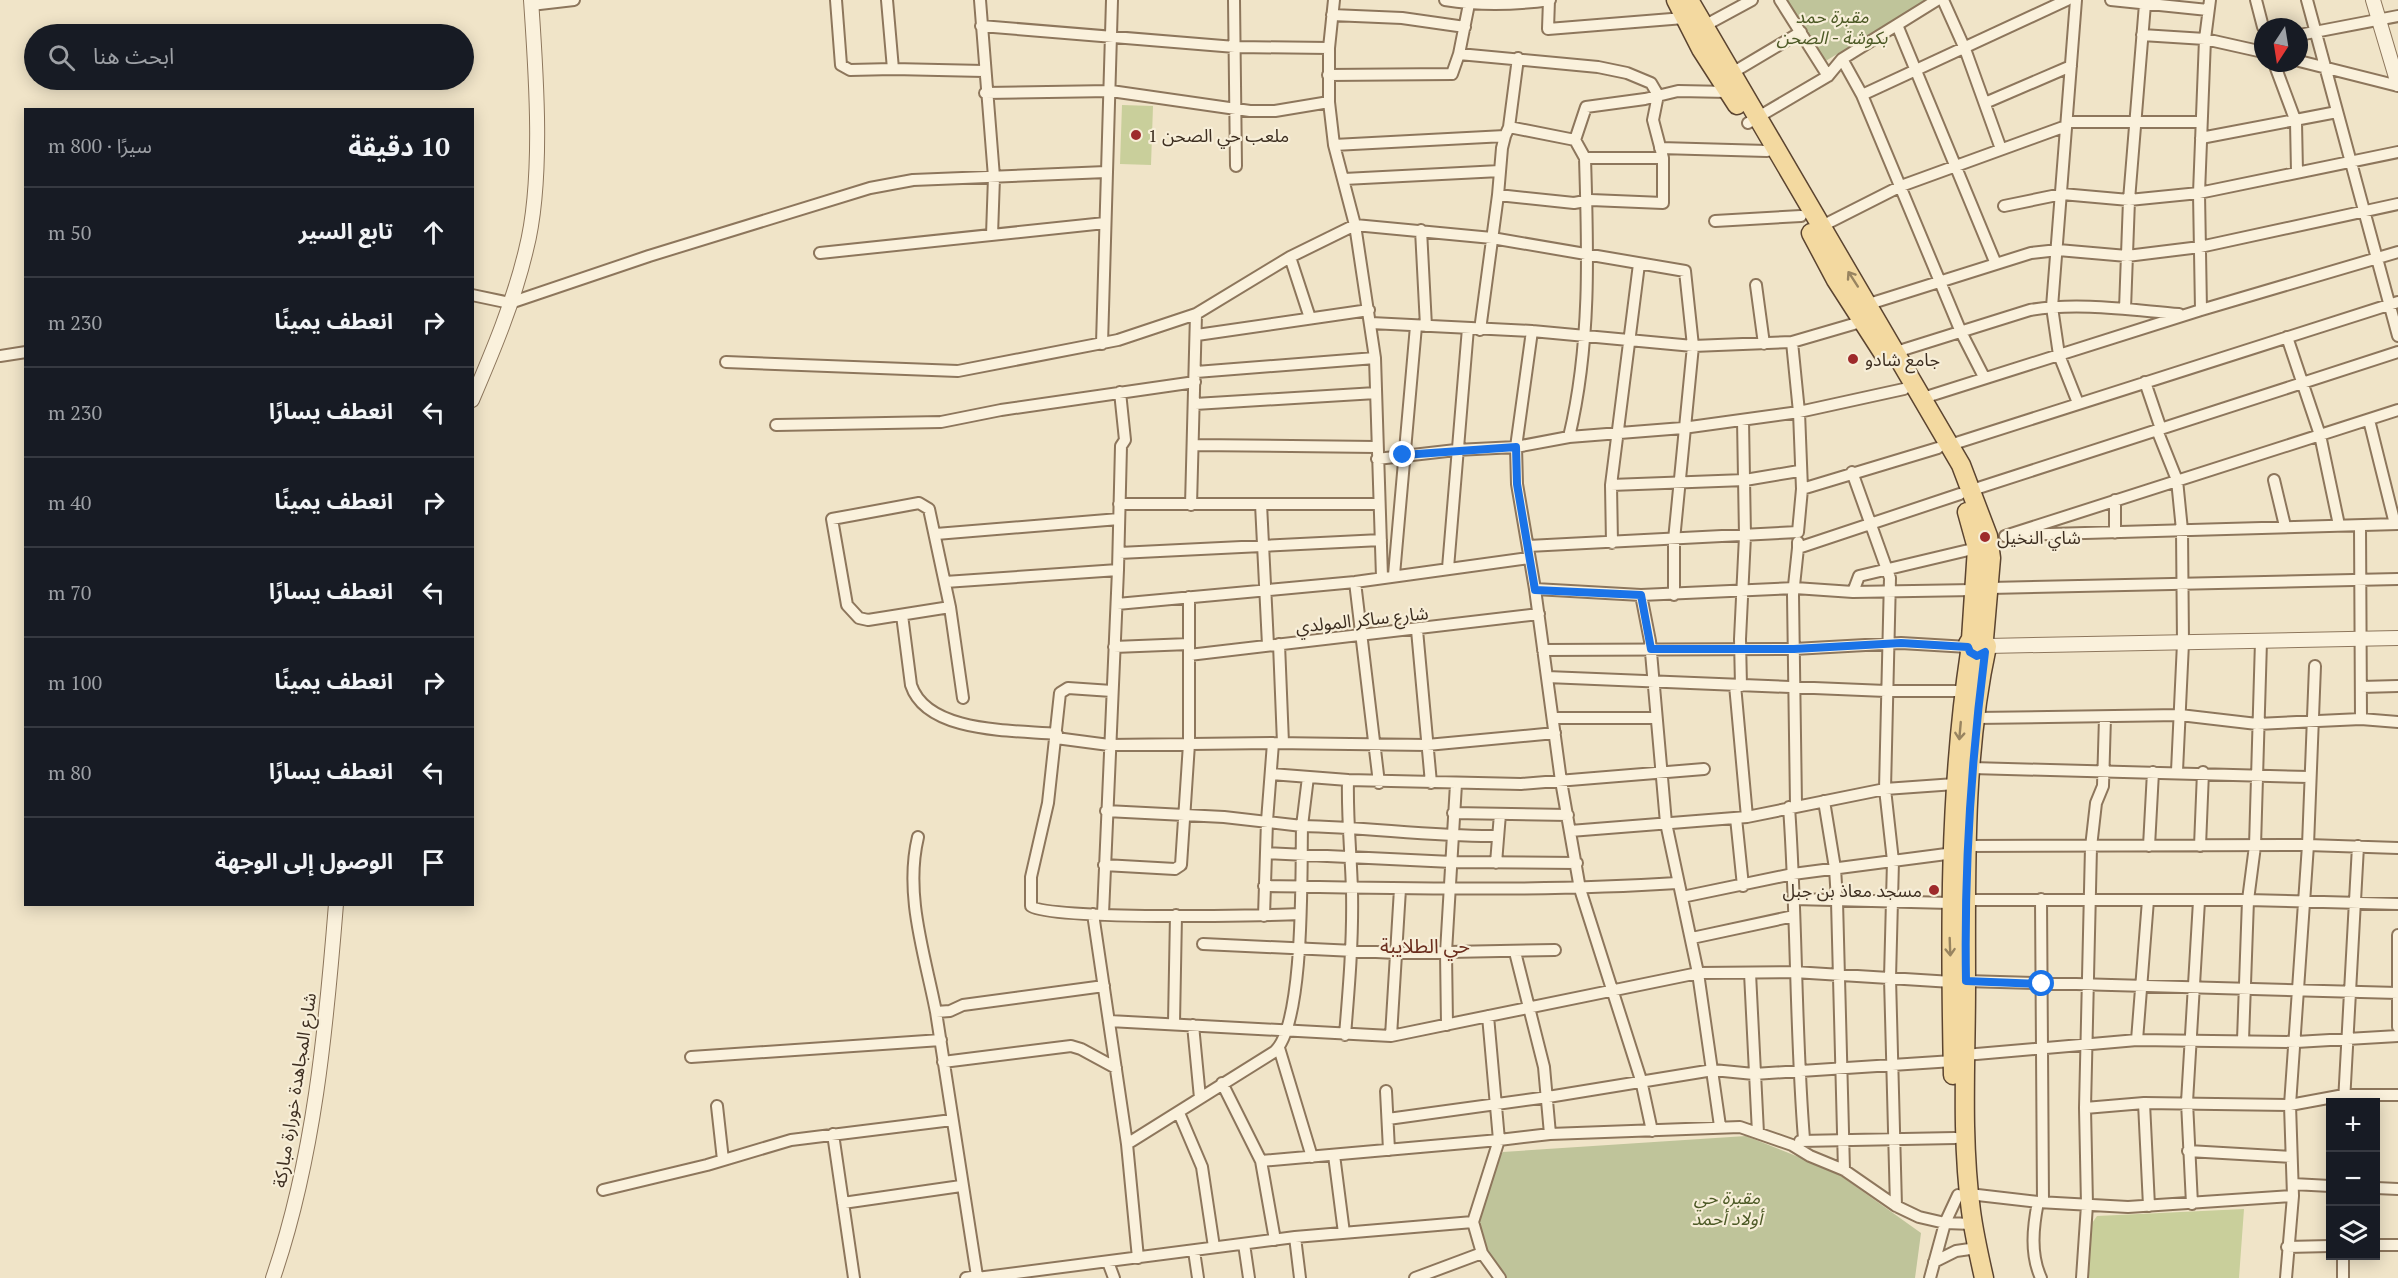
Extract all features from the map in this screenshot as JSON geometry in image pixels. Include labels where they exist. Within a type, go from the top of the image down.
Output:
[{"type":"main road","points":[[1676,0],[1704,26],[1732,73],[1767,152],[1836,280],[1867,312],[1896,352],[1923,398],[1990,540],[1982,589],[1977,646],[1976,718],[1972,768],[1960,850],[1957,901],[1964,1194],[1960,1224],[1984,1278]]},
{"type":"main road","points":[[1687,9],[1729,92],[1754,121],[1820,227],[1867,312],[1904,389],[1944,446]]},
{"type":"main road","points":[[1960,850],[1955,784],[1964,691],[1977,646]]},
{"type":"main road","points":[[1959,1058],[1955,1137],[1964,1194]]},
{"type":"main road","points":[[1972,1248],[1975,1278]]},
{"type":"street","points":[[474,395],[510,303],[527,249],[534,191],[535,85],[531,3],[574,0]]},
{"type":"street","points":[[836,0],[841,65],[850,70],[984,71]]},
{"type":"street","points":[[887,0],[893,69]]},
{"type":"street","points":[[980,0],[985,93],[994,177],[992,236]]},
{"type":"street","points":[[1102,344],[1112,0]]},
{"type":"street","points":[[1234,0],[1236,166]]},
{"type":"street","points":[[1334,0],[1329,48],[1329,102],[1334,145],[1355,225],[1370,310],[1375,358],[1376,447],[1382,577]]},
{"type":"street","points":[[1445,0],[1469,4],[1545,0],[1548,29],[1687,9]]},
{"type":"street","points":[[1704,26],[1752,0]]},
{"type":"street","points":[[1780,0],[1828,76]]},
{"type":"street","points":[[1754,121],[1828,76],[1842,59],[1937,0]]},
{"type":"street","points":[[1943,0],[1965,49],[2001,149]]},
{"type":"street","points":[[1862,95],[2067,0]]},
{"type":"street","points":[[2076,0],[2052,307],[2059,355],[2063,359],[2078,403]]},
{"type":"street","points":[[2111,0],[2145,4],[2209,5],[2205,39],[2199,193],[2201,310]]},
{"type":"street","points":[[2256,0],[2261,18]]},
{"type":"street","points":[[2307,0],[2349,163],[2376,258],[2393,303],[2398,336]]},
{"type":"street","points":[[2308,63],[2398,85],[2395,57],[2373,0]]},
{"type":"street","points":[[1328,75],[1452,74],[1459,54],[1469,4]]},
{"type":"street","points":[[2125,309],[2129,200],[2145,4]]},
{"type":"street","points":[[1332,15],[1402,18],[1465,27]]},
{"type":"street","points":[[2308,33],[2398,16]]},
{"type":"street","points":[[1897,24],[1996,264]]},
{"type":"street","points":[[981,26],[1235,47],[1329,48]]},
{"type":"street","points":[[1732,73],[1802,32]]},
{"type":"street","points":[[2142,35],[2205,39],[2254,50]]},
{"type":"street","points":[[1459,54],[1518,58],[1627,73],[1651,83],[1658,95],[1653,120],[1662,153],[1663,203],[1587,201],[1575,203],[1498,195]]},
{"type":"street","points":[[1480,330],[1500,171],[1518,58]]},
{"type":"street","points":[[1842,59],[1862,95],[1961,332],[1984,377]]},
{"type":"street","points":[[1985,103],[2071,66]]},
{"type":"street","points":[[2277,72],[2296,122],[2297,172]]},
{"type":"street","points":[[1569,437],[1579,395],[1586,336],[1588,256],[1585,158],[1575,140],[1586,107],[1678,90],[1729,92]]},
{"type":"street","points":[[985,93],[1111,91],[1236,110],[1275,111],[1329,102]]},
{"type":"street","points":[[2201,138],[2296,122],[2337,112]]},
{"type":"street","points":[[1820,227],[1901,186],[2066,124],[2201,122]]},
{"type":"street","points":[[1334,145],[1507,131],[1575,140]]},
{"type":"street","points":[[1585,158],[1662,153],[1767,152]]},
{"type":"street","points":[[2004,206],[2062,194],[2129,200],[2199,193],[2398,152]]},
{"type":"street","points":[[1344,179],[1500,171]]},
{"type":"street","points":[[474,295],[510,303],[649,256],[870,188],[913,180],[1106,172]]},
{"type":"street","points":[[1371,323],[1532,331],[1693,346],[1792,342],[1940,281],[2031,253],[2058,250],[2127,256],[2200,247],[2398,204]]},
{"type":"street","points":[[1715,220],[1801,216]]},
{"type":"street","points":[[820,253],[1105,223]]},
{"type":"street","points":[[726,362],[958,370],[1102,344],[1196,314],[1290,257],[1355,225],[1492,238],[1685,271],[1693,346],[1683,428],[1674,540],[1674,595]]},
{"type":"street","points":[[1394,575],[1403,455],[1421,326],[1421,230]]},
{"type":"street","points":[[1923,398],[2201,310],[2398,252]]},
{"type":"street","points":[[1290,257],[1310,318]]},
{"type":"street","points":[[1612,543],[1611,485],[1639,264]]},
{"type":"street","points":[[1756,285],[1764,344]]},
{"type":"street","points":[[1802,489],[2393,303]]},
{"type":"street","points":[[1896,352],[2031,310],[2052,307],[2125,309],[2185,315]]},
{"type":"street","points":[[1197,335],[1370,310]]},
{"type":"street","points":[[1191,505],[1196,314]]},
{"type":"street","points":[[1448,568],[1456,450],[1468,328]]},
{"type":"street","points":[[1532,331],[1516,447],[1517,484],[1539,614],[1561,781],[1580,889],[1641,1080],[1652,1131]]},
{"type":"street","points":[[2288,337],[2320,435],[2339,525]]},
{"type":"street","points":[[1792,342],[1799,412],[1799,471],[1802,489],[1795,588],[1792,806],[1794,972],[1798,1070],[1804,1139]]},
{"type":"street","points":[[0,356],[24,352]]},
{"type":"street","points":[[1798,548],[2398,352]]},
{"type":"street","points":[[776,424],[941,422],[1196,377],[1375,358]]},
{"type":"street","points":[[2145,382],[2177,480],[2183,584],[2183,643],[2177,771]]},
{"type":"street","points":[[1377,459],[1456,450],[1516,447],[1569,437],[1683,428],[1799,412],[1904,389]]},
{"type":"street","points":[[1120,392],[1125,440],[1121,446],[1117,604],[1104,865],[1098,914],[1104,986],[1128,1144],[1138,1258]]},
{"type":"street","points":[[1195,404],[1376,393]]},
{"type":"street","points":[[1853,592],[1859,576],[1889,571],[1990,540],[2398,410]]},
{"type":"street","points":[[1743,420],[1745,536],[1738,685],[1743,886]]},
{"type":"street","points":[[1990,540],[2181,530],[2397,524],[2369,420]]},
{"type":"street","points":[[1194,445],[1376,447]]},
{"type":"street","points":[[1611,485],[1745,480],[1799,471]]},
{"type":"street","points":[[1852,472],[1889,571],[1886,789],[1893,861],[1890,978],[1896,1206]]},
{"type":"street","points":[[2274,480],[2285,526]]},
{"type":"street","points":[[2115,500],[2115,533]]},
{"type":"street","points":[[950,607],[868,620],[852,613],[847,605],[832,519],[919,503],[929,509],[950,607],[963,698]]},
{"type":"street","points":[[1119,504],[1378,504]]},
{"type":"street","points":[[1261,504],[1264,590],[1273,644],[1278,743],[1271,774],[1267,821],[1264,916]]},
{"type":"street","points":[[936,534],[1119,519]]},
{"type":"street","points":[[2360,526],[2361,719]]},
{"type":"street","points":[[1528,546],[1798,532]]},
{"type":"street","points":[[1119,553],[1263,544],[1381,540]]},
{"type":"street","points":[[1117,604],[1355,582],[1529,558]]},
{"type":"street","points":[[945,582],[1118,570]]},
{"type":"street","points":[[1535,590],[1674,595],[1795,588],[1853,592],[2398,579]]},
{"type":"street","points":[[1355,582],[1372,744],[1379,783]]},
{"type":"street","points":[[1641,595],[1651,649],[1666,823],[1677,883],[1692,938],[1720,1126]]},
{"type":"street","points":[[1104,865],[1179,868],[1189,744],[1189,597]]},
{"type":"street","name":"شارع ساكر المولدي","points":[[1114,646],[1189,649],[1273,644],[1417,630],[1539,614]]},
{"type":"street","points":[[902,615],[914,694],[926,708],[957,723],[1109,745],[1278,743],[1427,745],[1554,733]]},
{"type":"street","points":[[1417,630],[1431,783]]},
{"type":"street","points":[[1543,651],[1794,649],[1889,644],[1977,646],[2398,638]]},
{"type":"street","points":[[2243,1040],[2248,900],[2255,846],[2261,641]]},
{"type":"street","points":[[2286,1278],[2287,1247],[2294,1196],[2290,1105],[2308,845],[2315,666]]},
{"type":"street","points":[[1547,677],[1794,688],[1964,691]]},
{"type":"street","points":[[2361,687],[2398,686]]},
{"type":"street","points":[[1112,691],[1062,689],[1059,698],[1057,736],[1048,803],[1032,866],[1031,906],[1043,911],[1098,914],[1264,916],[1299,914]]},
{"type":"street","points":[[1976,718],[2180,715],[2257,724],[2361,719],[2398,722]]},
{"type":"street","points":[[2082,1278],[2087,1205],[2085,1044],[2089,985],[2091,847],[2096,803],[2102,793],[2105,717]]},
{"type":"street","points":[[1553,718],[1656,718]]},
{"type":"street","points":[[1972,768],[2177,771],[2309,777]]},
{"type":"street","points":[[1271,774],[1379,783],[1456,784],[1561,781],[1704,769]]},
{"type":"street","points":[[2149,846],[2153,772]]},
{"type":"street","points":[[2200,846],[2203,772]]},
{"type":"street","points":[[1128,1144],[1279,1048],[1287,1032],[1299,946],[1302,825],[1308,777]]},
{"type":"street","points":[[1345,1035],[1352,950],[1352,889],[1347,826],[1348,780]]},
{"type":"street","points":[[1447,1025],[1446,952],[1456,784]]},
{"type":"street","points":[[1570,831],[1742,817],[1886,789],[1955,784]]},
{"type":"street","points":[[1824,801],[1835,868],[1837,901],[1844,1170]]},
{"type":"street","points":[[1106,810],[1302,825],[1347,826],[1453,837],[1498,836]]},
{"type":"street","points":[[1453,813],[1568,815]]},
{"type":"street","points":[[1496,863],[1500,814]]},
{"type":"street","points":[[918,837],[913,860],[913,898],[941,1041],[974,1277],[1055,1273],[1108,1262],[1295,1237],[1473,1222]]},
{"type":"street","points":[[1682,897],[1793,874],[1960,850],[2308,845],[2398,848]]},
{"type":"street","points":[[2344,1098],[2358,846]]},
{"type":"street","points":[[1266,853],[1452,862],[1577,863]]},
{"type":"street","points":[[1264,886],[1450,890],[1580,889],[1677,883]]},
{"type":"street","points":[[1391,1036],[1400,889]]},
{"type":"street","points":[[1794,899],[1893,903],[2089,899],[2398,904]]},
{"type":"street","points":[[2041,899],[2040,1202],[2034,1223],[2034,1248],[2041,1278]]},
{"type":"street","points":[[2136,1040],[2143,987],[2148,900]]},
{"type":"street","points":[[2192,1204],[2187,1102],[2199,901]]},
{"type":"street","name":"شارع المجاهدة خورارة مباركة","points":[[273,1278],[290,1217],[309,1130],[321,1057],[336,906]]},
{"type":"street","points":[[1174,1023],[1176,915]]},
{"type":"street","points":[[1692,938],[1794,916]]},
{"type":"street","points":[[2398,934],[2398,1027]]},
{"type":"street","points":[[1203,944],[1299,946],[1397,952],[1555,950]]},
{"type":"street","points":[[1515,952],[1540,1043],[1548,1097],[1550,1134]]},
{"type":"street","points":[[1109,1021],[1391,1036],[1698,973],[1794,972],[2042,984],[2397,993]]},
{"type":"street","points":[[1750,973],[1758,1133]]},
{"type":"street","points":[[936,1012],[950,1011],[963,1005],[1104,986]]},
{"type":"street","points":[[1488,1016],[1499,1140],[1473,1222],[1482,1253],[1500,1278]]},
{"type":"street","points":[[1193,1024],[1200,1098]]},
{"type":"street","points":[[1388,1119],[1548,1097],[1713,1070],[1754,1074],[1894,1064],[2042,1047],[2136,1040],[2296,1042],[2398,1035]]},
{"type":"street","points":[[691,1057],[941,1041]]},
{"type":"street","points":[[943,1062],[1071,1047],[1081,1049],[1116,1068]]},
{"type":"street","points":[[1279,1048],[1312,1157]]},
{"type":"street","points":[[1222,1083],[1261,1161],[1275,1240]]},
{"type":"street","points":[[1386,1091],[1389,1150]]},
{"type":"street","points":[[2358,1098],[2398,1095]]},
{"type":"street","points":[[2085,1108],[2144,1103],[2290,1105],[2326,1101]]},
{"type":"street","points":[[2144,1103],[2149,1206]]},
{"type":"street","points":[[717,1106],[723,1160]]},
{"type":"street","points":[[1179,1113],[1202,1167],[1214,1247]]},
{"type":"street","points":[[603,1190],[723,1160],[791,1140],[952,1120]]},
{"type":"street","points":[[1261,1161],[1550,1134],[1740,1127],[1792,1145],[1844,1170],[1896,1206],[1919,1217],[1960,1224],[1934,1262],[1930,1278]]},
{"type":"street","points":[[833,1134],[854,1278]]},
{"type":"street","points":[[1792,1145],[1804,1139],[1955,1137]]},
{"type":"street","points":[[2188,1151],[2291,1157]]},
{"type":"street","points":[[1334,1155],[1344,1233]]},
{"type":"street","points":[[2293,1184],[2326,1186]]},
{"type":"street","points":[[843,1203],[961,1186]]},
{"type":"street","points":[[2380,1188],[2398,1189]]},
{"type":"street","points":[[1964,1194],[2040,1202],[2149,1206],[2294,1196]]},
{"type":"street","points":[[1295,1237],[1300,1278]]},
{"type":"street","points":[[1244,1244],[1249,1278]]},
{"type":"street","points":[[2287,1247],[2326,1245]]},
{"type":"street","points":[[2380,1245],[2398,1245]]},
{"type":"street","points":[[1934,1262],[1946,1255],[1972,1248]]},
{"type":"street","points":[[1194,1251],[1198,1278]]},
{"type":"street","points":[[1415,1278],[1482,1253]]},
{"type":"street","points":[[2343,1260],[2343,1278]]},
{"type":"street","points":[[1108,1262],[1114,1278]]},
{"type":"green space","name":"مقبرة حمد بكوشة - الصحن","points":[[1783,0],[1926,0],[1824,62]]},
{"type":"green space","name":"ملعب حي الصحن 1","points":[[1122,105],[1153,106],[1151,165],[1120,164]]},
{"type":"green space","name":"مقبرة حي أولاد أحمد","points":[[1746,1136],[1834,1171],[1921,1233],[1915,1278],[1496,1278],[1491,1274],[1468,1230],[1492,1166],[1503,1152]]},
{"type":"green space","points":[[2244,1209],[2239,1278],[2085,1278],[2088,1229],[2097,1216]]},
{"type":"place","name":"ملعب حي الصحن 1","points":[[1136,135]]},
{"type":"place","name":"جامع شادو","points":[[1853,359]]},
{"type":"place","name":"شاي النخيل","points":[[1985,537]]},
{"type":"place","name":"مسجد معاذ بن جبل","points":[[1934,890]]},
{"type":"district","name":"حي الطلايبة","points":[[1425,945]]},
{"type":"route","points":[[1403,455],[1516,447],[1517,484],[1535,590],[1641,595],[1651,649],[1794,649],[1901,643],[1968,647],[1970,652],[1977,656],[1985,652],[1969,794],[1965,900],[1966,981],[2042,984]]}]
